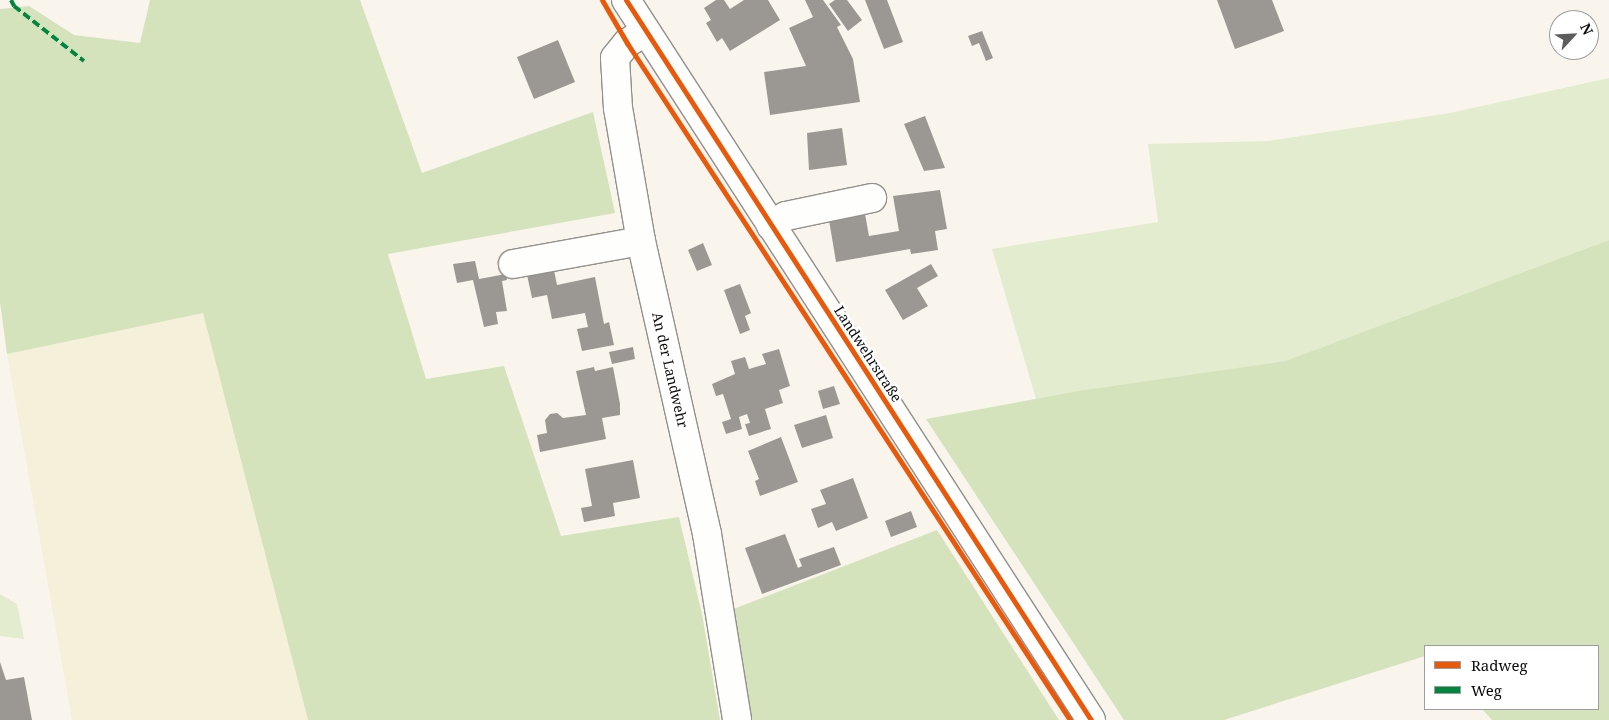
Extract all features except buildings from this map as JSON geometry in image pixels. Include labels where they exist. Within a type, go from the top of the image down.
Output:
[{"type":"street","name":"Landwehrstraße","points":[[626,0],[644,32],[1092,720]]},
{"type":"street","name":"An der Landwehr","points":[[644,32],[627,43],[615,58],[618,108],[641,241],[707,534],[738,720]]},
{"type":"street","points":[[771,226],[786,216],[872,198]]},
{"type":"street","points":[[513,264],[641,241]]},
{"type":"shaded area","points":[[203,312],[308,720],[72,720],[7,354]]},
{"type":"green space","points":[[150,0],[360,0],[422,173],[593,112],[615,213],[388,254],[426,379],[504,366],[561,536],[679,517],[702,614],[720,720],[308,720],[203,313],[7,354],[0,302],[0,9],[29,6],[74,35],[140,43]]},
{"type":"green space","points":[[1609,78],[1609,240],[1285,361],[1036,399],[992,249],[1158,222],[1148,144],[1269,141],[1450,113]]},
{"type":"green space","points":[[1609,240],[1609,720],[1492,720],[1483,710],[1599,710],[1599,645],[1424,645],[1424,656],[1224,720],[1124,720],[926,419],[1079,391],[1285,361]]},
{"type":"green space","points":[[937,530],[1059,720],[750,720],[731,610]]},
{"type":"green space","points":[[0,594],[17,604],[24,639],[0,636]]},
{"type":"marked path","points":[[11,0],[14,6],[84,61]]},
{"type":"cycle path","points":[[602,0],[627,43],[1070,720]]},
{"type":"cycle path","points":[[626,0],[1091,720]]}]
